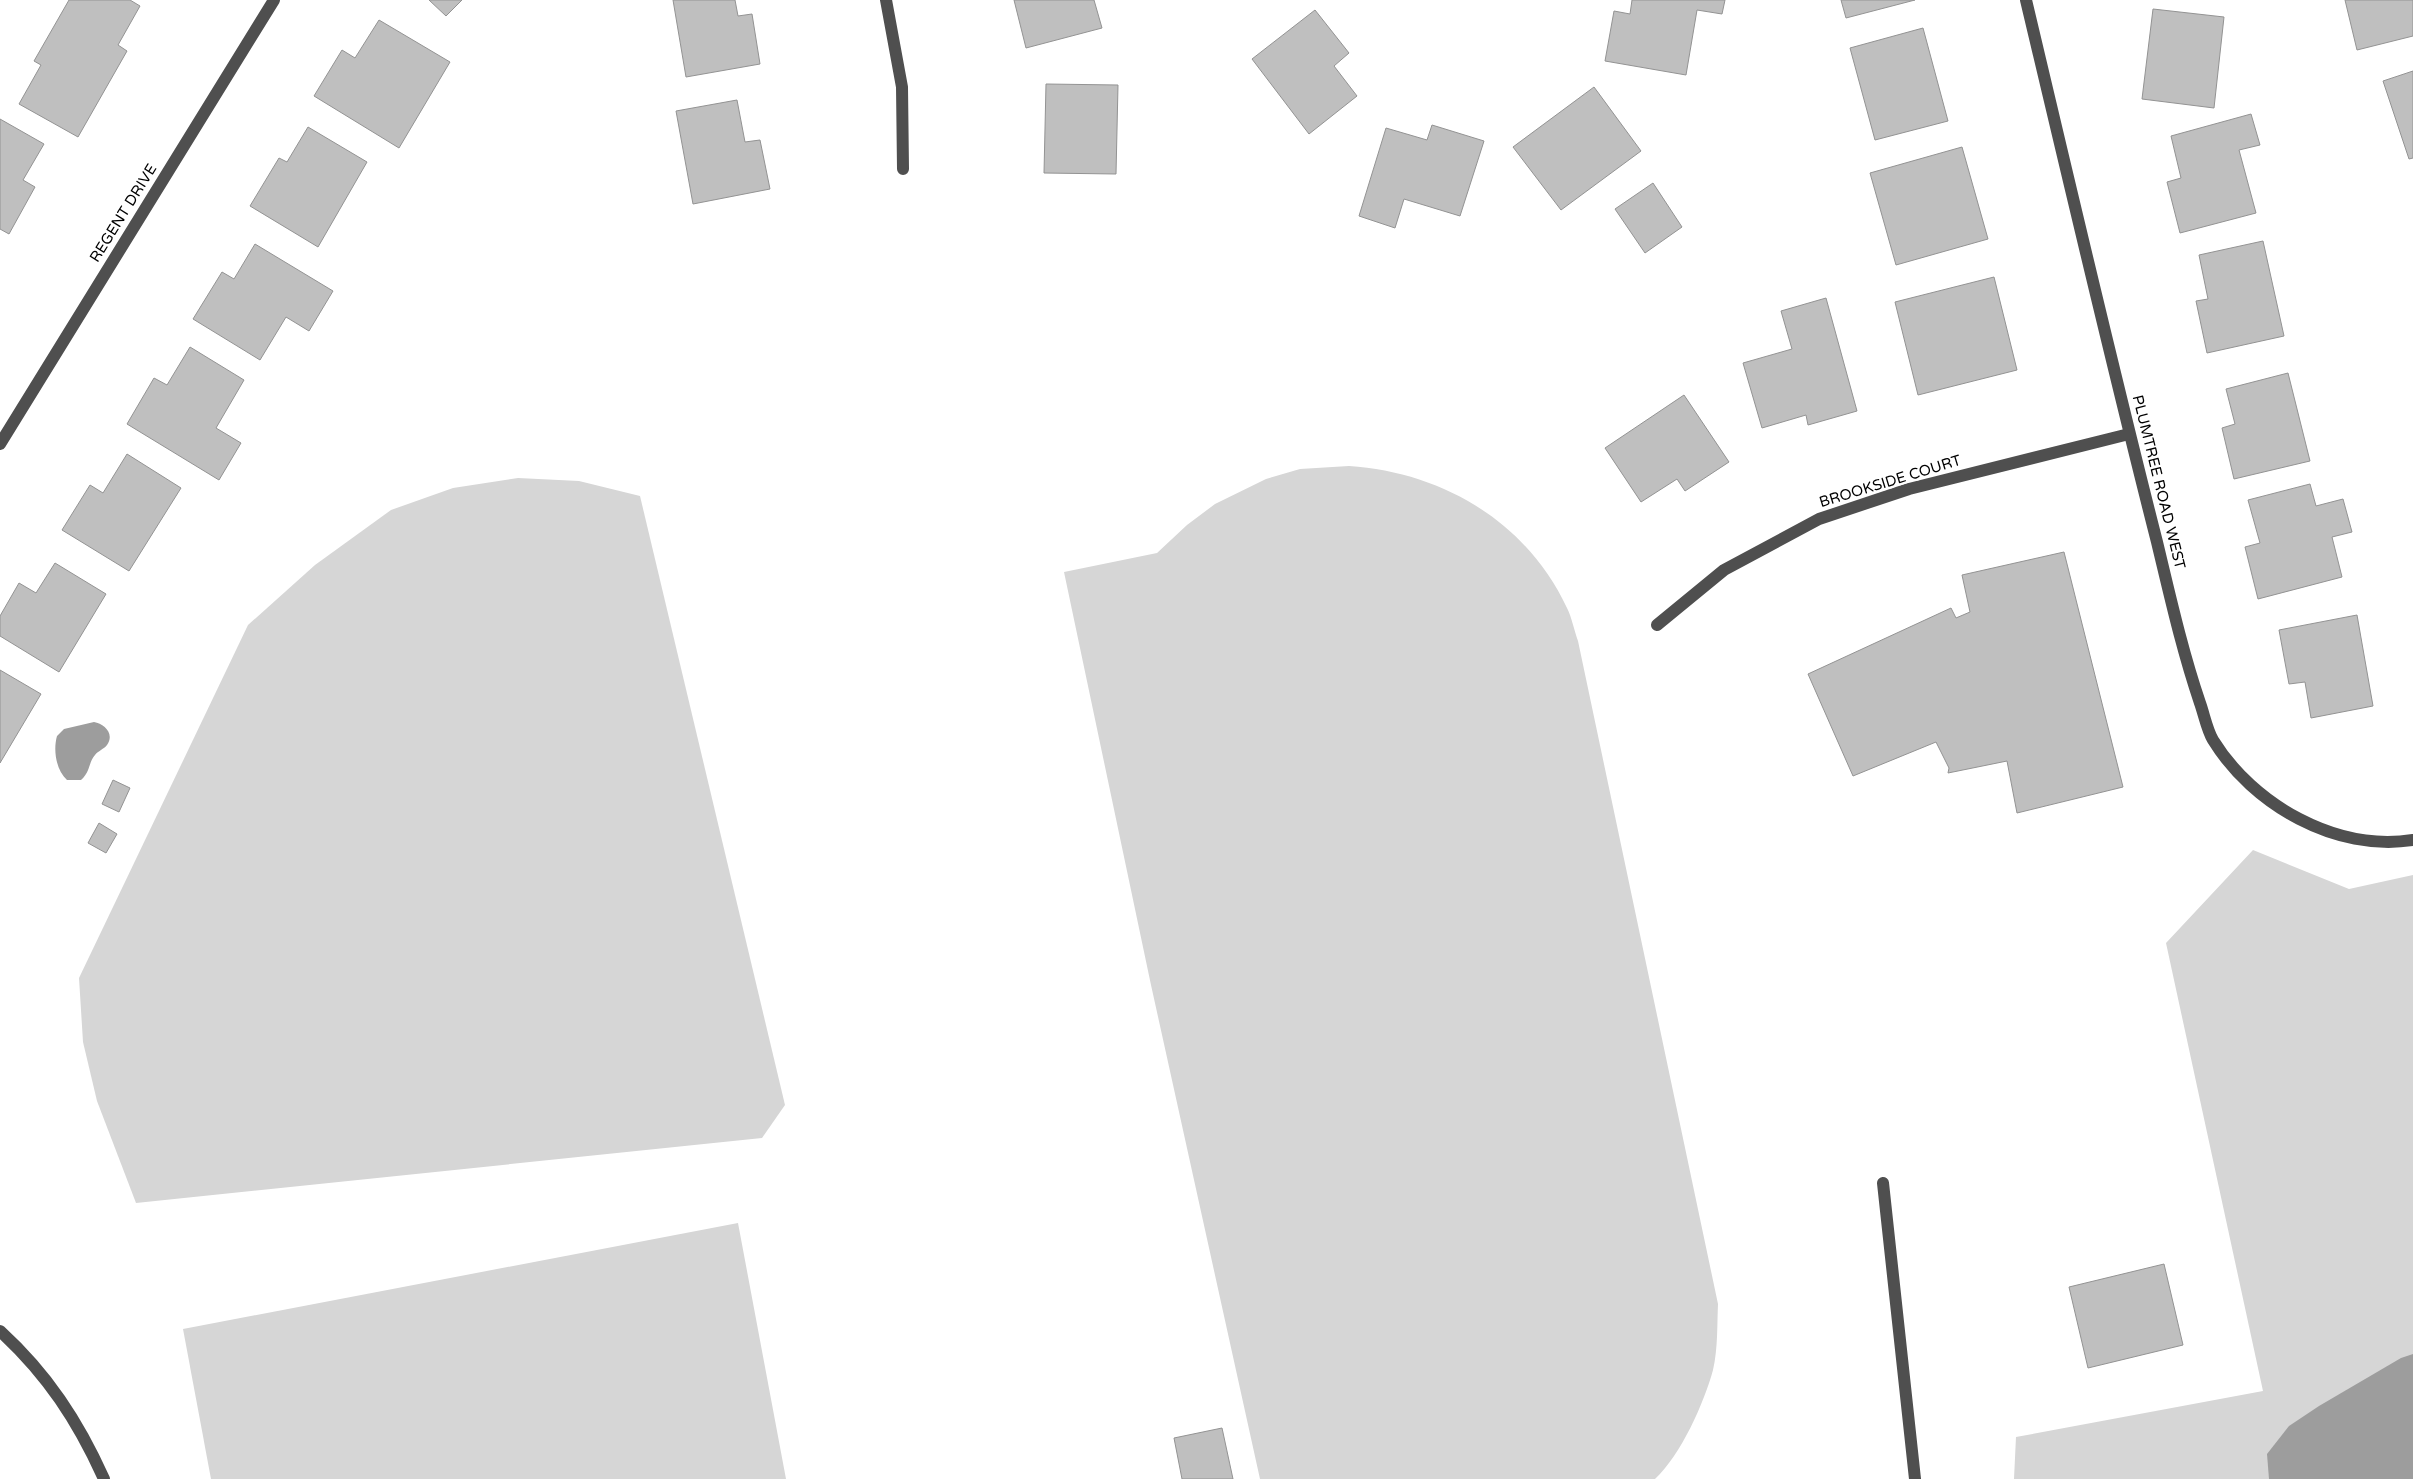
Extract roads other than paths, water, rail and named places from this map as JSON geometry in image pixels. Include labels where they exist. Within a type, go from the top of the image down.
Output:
[{"type":"street","name":"REGENT DRIVE","points":[[0,444],[274,0]]},
{"type":"street","points":[[886,0],[902,87],[903,169]]},
{"type":"street","name":"PLUMTREE ROAD WEST","points":[[2026,0],[2129,434],[2189,672],[2212,739],[2253,790],[2319,829],[2348,839],[2399,842],[2413,840]]},
{"type":"street","name":"BROOKSIDE COURT","points":[[1656,625],[1724,570],[1819,519],[1909,489],[2129,434]]},
{"type":"street","points":[[1883,1183],[1915,1479]]},
{"type":"street","points":[[0,1331],[35,1364],[58,1395],[86,1438],[104,1479]]}]
